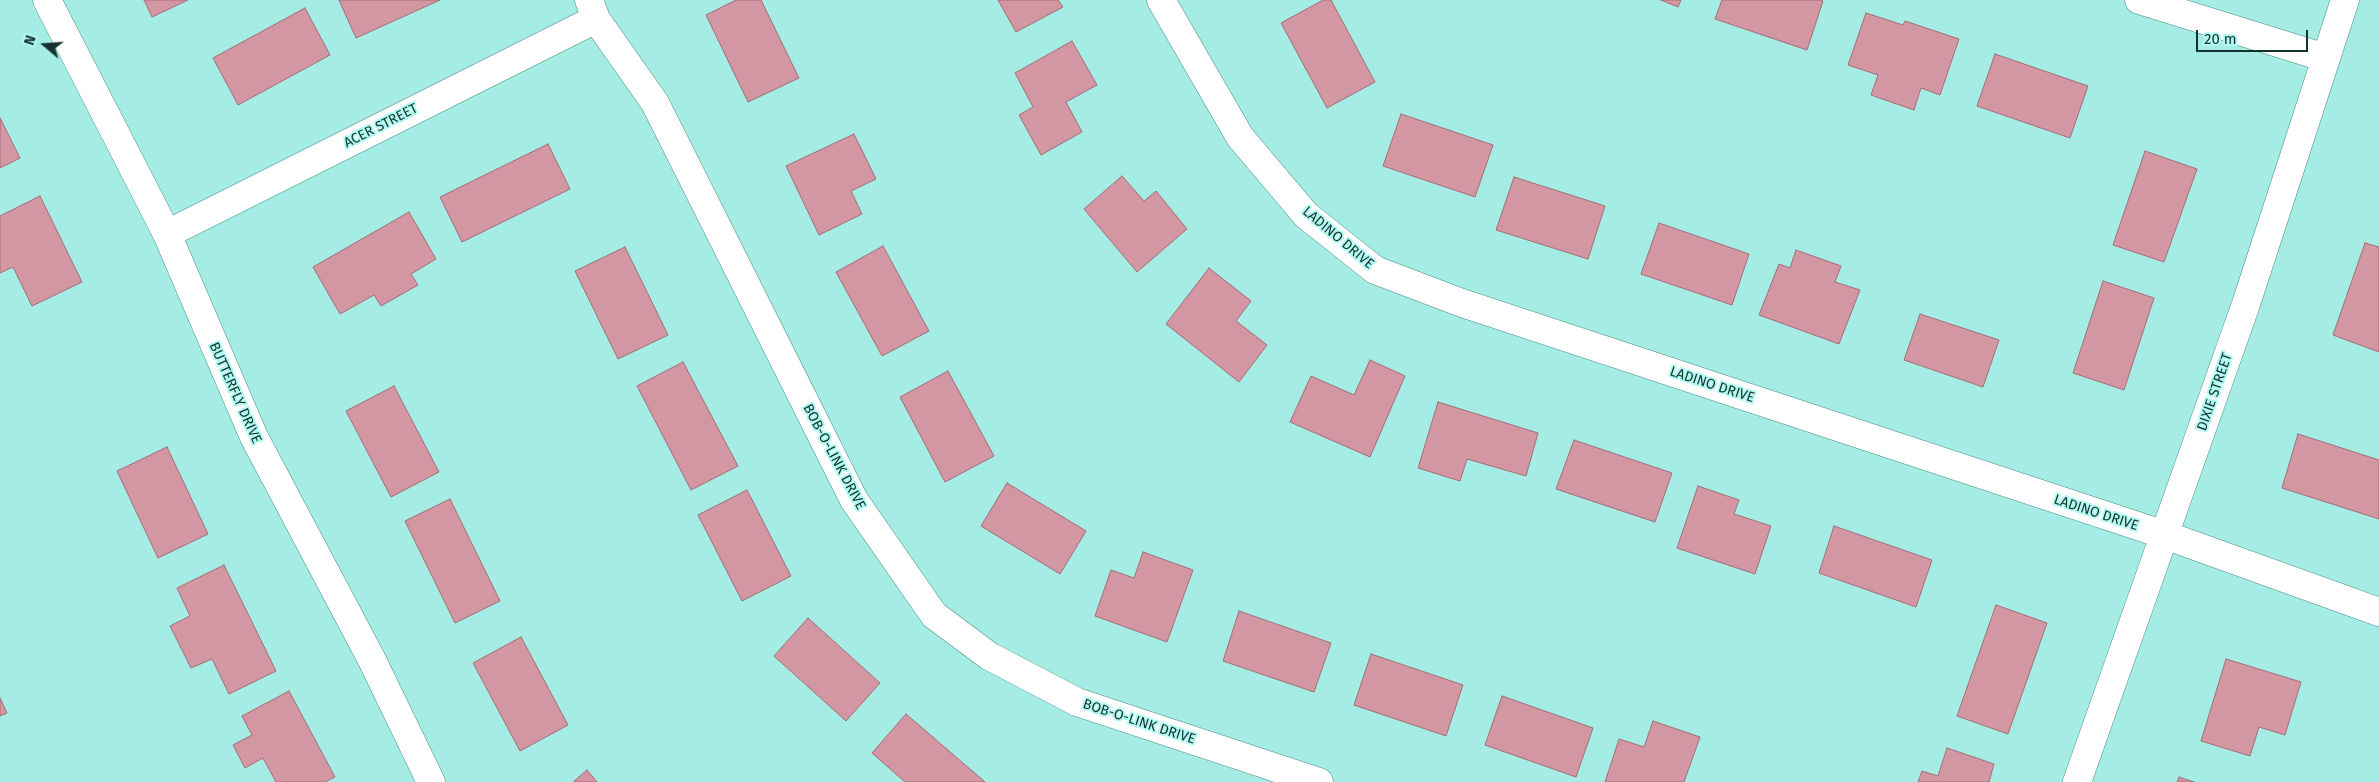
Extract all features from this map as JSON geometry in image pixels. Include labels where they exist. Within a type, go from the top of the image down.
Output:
[{"type":"street","name":"BUTTERFLY DRIVE","points":[[48,0],[167,234],[254,437],[372,660],[431,782]]},
{"type":"street","name":"LADINO DRIVE","points":[[1161,0],[1240,137],[1306,215],[1374,270],[1462,303],[2165,535],[2379,612]]},
{"type":"street","points":[[2139,0],[2326,58]]},
{"type":"street","name":"DIXIE STREET","points":[[2077,782],[2246,304],[2345,0]]},
{"type":"street","name":"ACER STREET","points":[[167,234],[592,9]]},
{"type":"street","name":"BOB-O-LINK DRIVE","points":[[592,9],[655,102],[854,500],[934,615],[989,656],[1078,702],[1319,782]]},
{"type":"building","points":[[144,0],[188,0],[152,17]]},
{"type":"building","points":[[339,0],[440,0],[356,38]]},
{"type":"building","points":[[736,0],[761,0],[799,78],[748,102],[706,15]]},
{"type":"building","points":[[998,0],[1058,0],[1063,7],[1016,32]]},
{"type":"building","points":[[1323,0],[1331,0],[1375,82],[1327,108],[1281,23]]},
{"type":"building","points":[[1661,0],[1681,0],[1678,7]]},
{"type":"building","points":[[1722,0],[1823,1],[1807,50],[1715,19]]},
{"type":"building","points":[[305,8],[330,55],[238,105],[213,58]]},
{"type":"building","points":[[1866,13],[1903,25],[1905,21],[1959,39],[1940,95],[1921,88],[1914,110],[1871,95],[1878,75],[1848,65]]},
{"type":"building","points":[[1072,41],[1097,85],[1066,102],[1082,132],[1041,155],[1019,115],[1033,107],[1015,73]]},
{"type":"building","points":[[1995,54],[2088,86],[2070,138],[1977,106]]},
{"type":"building","points":[[1401,114],[1493,145],[1475,197],[1383,166]]},
{"type":"building","points":[[0,118],[20,158],[0,168]]},
{"type":"building","points":[[854,134],[876,179],[851,191],[862,214],[819,235],[786,166]]},
{"type":"building","points":[[548,144],[570,189],[462,242],[440,197]]},
{"type":"building","points":[[2145,151],[2197,169],[2164,262],[2113,245]]},
{"type":"building","points":[[1122,176],[1144,201],[1156,191],[1187,229],[1137,272],[1084,209]]},
{"type":"building","points":[[1514,177],[1605,206],[1588,259],[1496,230]]},
{"type":"building","points":[[40,196],[82,282],[32,306],[13,267],[0,273],[0,216]]},
{"type":"building","points":[[409,212],[436,259],[411,274],[418,285],[381,306],[374,295],[340,314],[313,267]]},
{"type":"building","points":[[1659,223],[1749,254],[1732,305],[1641,274]]},
{"type":"building","points":[[2365,243],[2379,247],[2379,352],[2333,335]]},
{"type":"building","points":[[883,246],[929,331],[882,356],[836,272]]},
{"type":"building","points":[[625,247],[668,335],[618,359],[575,271]]},
{"type":"building","points":[[1796,250],[1841,266],[1835,282],[1860,290],[1839,344],[1759,315],[1779,264],[1790,268]]},
{"type":"building","points":[[1209,268],[1251,301],[1236,321],[1267,345],[1239,382],[1166,324]]},
{"type":"building","points":[[2103,281],[2154,298],[2124,390],[2073,373]]},
{"type":"building","points":[[1920,314],[1999,340],[1983,387],[1904,360]]},
{"type":"building","points":[[1370,360],[1405,376],[1370,457],[1290,422],[1311,376],[1354,395]]},
{"type":"building","points":[[683,362],[738,466],[691,490],[637,386]]},
{"type":"building","points":[[948,371],[994,456],[945,482],[900,397]]},
{"type":"building","points":[[394,386],[439,472],[391,497],[346,411]]},
{"type":"building","points":[[1438,402],[1538,433],[1526,476],[1467,459],[1460,481],[1418,468]]},
{"type":"building","points":[[2298,434],[2379,460],[2379,519],[2282,488]]},
{"type":"building","points":[[1574,440],[1672,473],[1655,522],[1556,489]]},
{"type":"building","points":[[167,447],[208,534],[158,558],[117,471]]},
{"type":"building","points":[[1007,483],[1086,531],[1060,574],[981,526]]},
{"type":"building","points":[[1698,486],[1739,500],[1734,514],[1771,526],[1755,574],[1677,548]]},
{"type":"building","points":[[747,490],[791,576],[742,601],[698,515]]},
{"type":"building","points":[[450,499],[500,601],[455,623],[405,521]]},
{"type":"building","points":[[1834,526],[1932,560],[1916,607],[1819,573]]},
{"type":"building","points":[[1143,552],[1193,570],[1167,642],[1095,616],[1111,570],[1134,578]]},
{"type":"building","points":[[224,565],[276,671],[229,694],[212,659],[191,668],[170,626],[190,616],[177,588]]},
{"type":"building","points":[[1996,605],[2047,623],[2008,734],[1957,716]]},
{"type":"building","points":[[1239,611],[1331,643],[1314,692],[1223,661]]},
{"type":"building","points":[[808,618],[880,683],[846,721],[774,656]]},
{"type":"building","points":[[521,637],[568,725],[520,751],[473,663]]},
{"type":"building","points":[[1371,654],[1463,685],[1446,736],[1354,705]]},
{"type":"building","points":[[2226,659],[2301,682],[2285,735],[2259,727],[2250,756],[2201,741]]},
{"type":"building","points":[[289,691],[335,777],[325,782],[276,782],[263,758],[245,768],[233,745],[252,735],[242,716]]},
{"type":"building","points":[[1502,696],[1593,728],[1576,777],[1485,745]]},
{"type":"building","points":[[0,698],[7,713],[0,716]]},
{"type":"building","points":[[906,714],[985,782],[905,782],[872,753]]},
{"type":"building","points":[[1653,721],[1700,737],[1684,782],[1605,782],[1619,739],[1644,747]]},
{"type":"building","points":[[1947,748],[1994,764],[1989,782],[1918,782],[1922,771],[1938,776]]},
{"type":"building","points":[[587,770],[597,782],[573,782]]},
{"type":"building","points":[[2179,777],[2194,782],[2177,782]]}]
